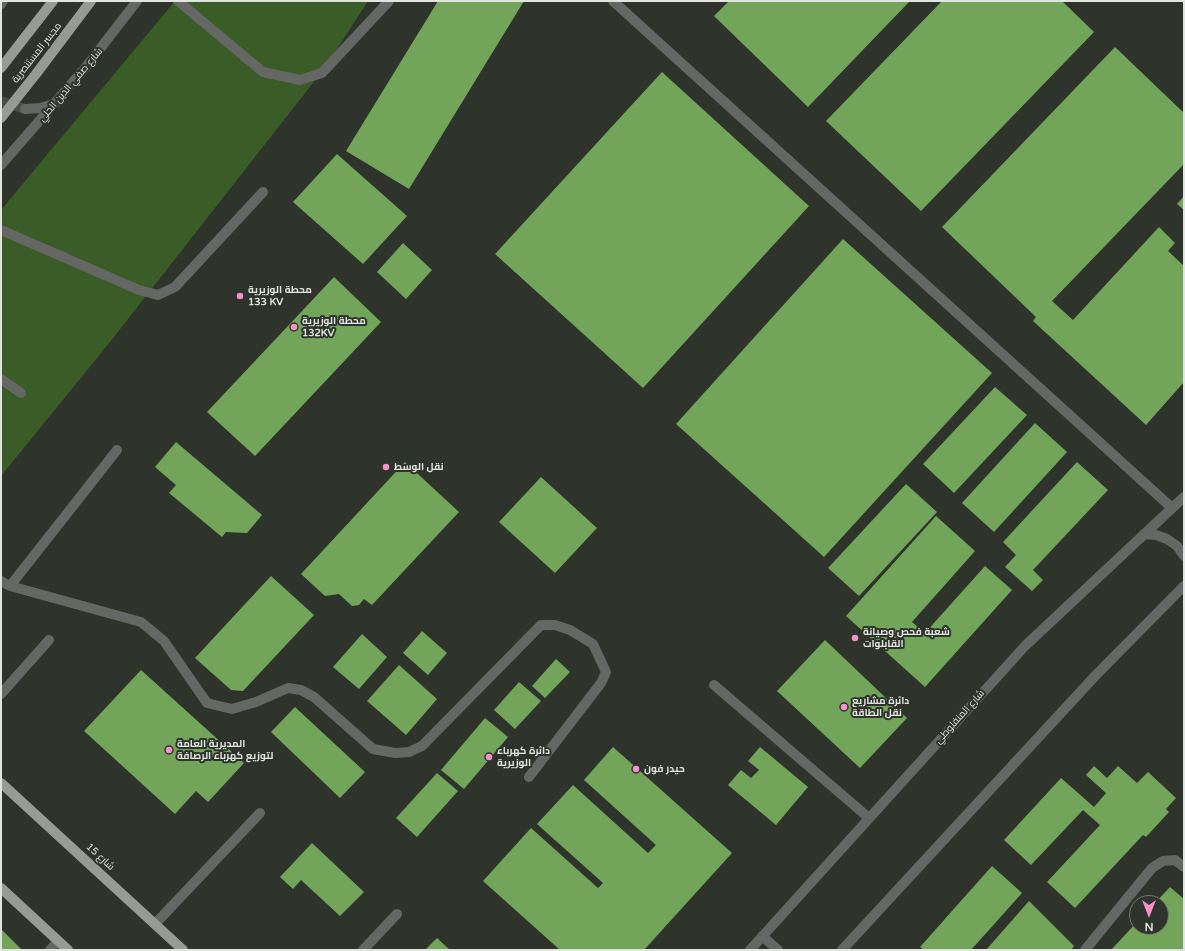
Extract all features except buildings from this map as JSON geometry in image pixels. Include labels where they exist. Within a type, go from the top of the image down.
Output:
[{"type":"main road","name":"مجسر المستنصرية","points":[[1,68],[53,1]]},
{"type":"main road","name":"مجسر المستنصرية","points":[[1,118],[91,1]]},
{"type":"main road","name":"شارع 15","points":[[1,783],[183,950]]},
{"type":"main road","points":[[1,888],[68,950]]},
{"type":"street","name":"شارع صفي الدين الحلي","points":[[1,165],[86,67],[137,1]]},
{"type":"street","points":[[178,1],[262,72],[300,80],[322,73],[389,1]]},
{"type":"street","points":[[613,1],[1171,507]]},
{"type":"street","points":[[25,109],[41,108],[56,103]]},
{"type":"street","points":[[1,230],[139,290],[158,295],[175,287],[263,192]]},
{"type":"street","points":[[1,379],[21,393]]},
{"type":"street","points":[[117,450],[5,584],[141,622],[164,641],[207,703],[232,709],[256,702],[288,688],[301,690],[314,697],[373,749],[395,753],[409,752],[422,746],[541,625],[555,625],[570,630],[593,644],[606,672],[601,683],[529,777]]},
{"type":"street","name":"شارع المنفلوطي","points":[[750,950],[1025,646],[1171,507],[1184,497]]},
{"type":"street","points":[[1144,534],[1156,535],[1167,539],[1177,546],[1184,556]]},
{"type":"street","points":[[842,950],[1096,675],[1184,586]]},
{"type":"street","points":[[1,694],[49,640]]},
{"type":"street","points":[[714,685],[869,818]]},
{"type":"street","points":[[155,924],[260,813]]},
{"type":"street","points":[[1085,950],[1152,868],[1163,861],[1175,860],[1184,867]]},
{"type":"street","points":[[363,950],[397,914]]},
{"type":"street","points":[[762,936],[778,950]]},
{"type":"street","points":[[50,950],[58,941]]},
{"type":"green space","points":[[175,1],[368,1],[327,65],[110,342],[1,476],[1,210]]},
{"type":"tunnel","points":[[1,101],[25,109]]},
{"type":"place","name":"محطة الوزيرية 133 KV","points":[[240,296]]},
{"type":"place","name":"محطة الوزيرية 132KV","points":[[294,327]]},
{"type":"place","name":"نقل الوسط","points":[[386,467]]},
{"type":"place","name":"شعبة فحص وصيانة القابلوات","points":[[855,638]]},
{"type":"place","name":"دائرة مشاريع نقل الطاقة","points":[[844,707]]},
{"type":"place","name":"المديرية العامة لتوزيع كهرباء الرصافة","points":[[169,750]]},
{"type":"place","name":"دائرة كهرباء الوزيرية","points":[[489,757]]},
{"type":"place","name":"حيدر فون","points":[[636,769]]}]
